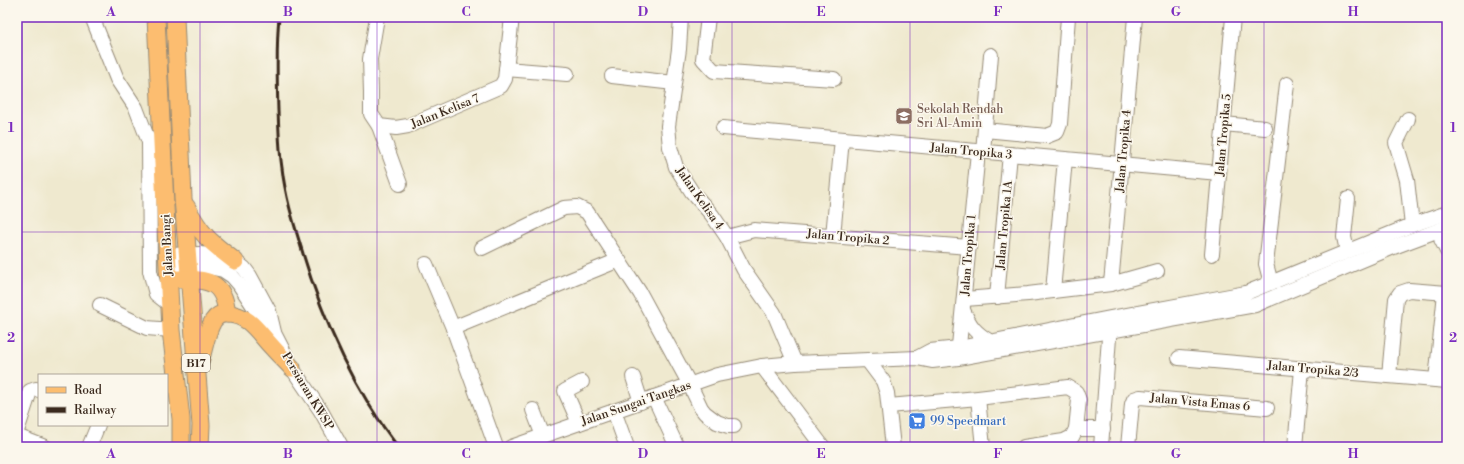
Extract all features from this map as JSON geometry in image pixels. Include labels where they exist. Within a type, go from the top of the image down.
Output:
[{"type":"main road","name":"Jalan Bangi","points":[[156,17],[162,159],[157,212],[168,267],[171,330],[181,420],[181,447]]},
{"type":"main road","name":"Jalan Bangi","points":[[175,17],[183,198],[201,425],[200,447]]},
{"type":"main road","points":[[183,198],[194,222],[201,232],[211,243],[235,262]]},
{"type":"main road","points":[[168,267],[188,266],[208,281],[215,284],[224,297],[227,314]]},
{"type":"main road","points":[[197,376],[208,331],[213,320],[219,315],[227,314],[242,317],[248,320],[272,348],[292,368]]},
{"type":"street","points":[[92,17],[117,79],[136,108],[148,142],[157,212],[150,271],[156,294],[170,305]]},
{"type":"street","points":[[377,17],[370,59],[371,114],[379,126],[400,184]]},
{"type":"street","name":"Jalan Kelisa 7","points":[[379,126],[396,128],[408,126],[493,91],[501,86],[506,79],[512,17]]},
{"type":"street","name":"Jalan Kelisa 4","points":[[682,17],[668,126],[670,147],[676,167],[692,192],[712,215],[727,237],[744,270],[774,313],[795,363]]},
{"type":"street","points":[[708,17],[703,59],[714,71],[834,79]]},
{"type":"street","points":[[985,130],[1047,136],[1057,132],[1060,124],[1068,17]]},
{"type":"street","name":"Jalan Tropika 4","points":[[1111,284],[1135,17]]},
{"type":"street","name":"Jalan Tropika 5","points":[[1212,254],[1233,17]]},
{"type":"street","name":"Jalan Tropika 1","points":[[958,353],[980,152],[985,130],[991,55]]},
{"type":"street","points":[[506,69],[567,74]]},
{"type":"street","points":[[612,76],[674,83]]},
{"type":"street","points":[[1271,283],[1266,264],[1287,84]]},
{"type":"street","points":[[136,108],[160,118]]},
{"type":"street","points":[[1408,119],[1396,143],[1407,180],[1412,225]]},
{"type":"street","points":[[1224,124],[1265,128]]},
{"type":"street","name":"Jalan Tropika 3","points":[[723,128],[1219,173]]},
{"type":"street","points":[[833,236],[842,139]]},
{"type":"street","points":[[148,142],[162,159]]},
{"type":"street","name":"Jalan Tropika 1A","points":[[997,297],[1010,154]]},
{"type":"street","points":[[1053,291],[1065,159]]},
{"type":"street","points":[[1347,251],[1344,237],[1348,199]]},
{"type":"street","points":[[482,248],[564,208],[577,207],[587,212],[640,294],[705,413],[717,422],[728,426],[734,426]]},
{"type":"street","points":[[917,358],[932,361],[991,342],[1246,293],[1412,225],[1447,213]]},
{"type":"street","name":"Jalan Tropika 2","points":[[727,237],[754,230],[969,247]]},
{"type":"street","points":[[917,358],[930,351],[936,350],[958,353],[1109,332],[1255,305],[1356,263],[1368,267],[1446,238]]},
{"type":"street","name":"Persiaran KWSP","points":[[188,266],[200,254],[220,256],[235,262],[244,268],[269,311],[275,334],[292,368],[321,411],[341,447]]},
{"type":"street","points":[[453,328],[619,260]]},
{"type":"street","points":[[426,264],[453,328],[496,447]]},
{"type":"street","name":"Persiaran KWSP","points":[[168,267],[203,266],[223,270],[232,276],[239,284],[262,319],[275,334]]},
{"type":"street","points":[[936,350],[950,340],[963,310],[997,297],[1111,284],[1157,271]]},
{"type":"street","points":[[1389,376],[1396,299],[1400,293],[1409,290],[1446,293],[1441,380]]},
{"type":"street","points":[[100,305],[147,328],[171,330]]},
{"type":"street","points":[[963,310],[973,329],[980,336],[991,342]]},
{"type":"street","points":[[1101,447],[1110,318]]},
{"type":"street","name":"Jalan Sungai Tangkas","points":[[521,446],[543,436],[717,375],[767,365],[917,358]]},
{"type":"street","name":"Jalan Tropika 2/3","points":[[1178,358],[1441,380]]},
{"type":"street","points":[[868,361],[883,381],[887,393],[893,447]]},
{"type":"street","points":[[767,365],[823,447]]},
{"type":"street","points":[[1295,447],[1302,369]]},
{"type":"street","points":[[632,377],[648,399],[676,447]]},
{"type":"street","points":[[579,423],[565,391],[582,382]]},
{"type":"street","points":[[889,406],[978,398],[1068,387],[1076,392],[1079,400],[1076,429],[1072,437],[1064,442],[1024,447]]},
{"type":"street","points":[[38,390],[30,391],[17,432],[19,437],[45,447]]},
{"type":"street","name":"Jalan Vista Emas 6","points":[[1128,447],[1132,404],[1134,399],[1140,397],[1267,408]]},
{"type":"street","points":[[978,398],[983,447]]},
{"type":"street","points":[[533,410],[543,436]]},
{"type":"street","points":[[614,411],[627,447]]},
{"type":"street","points":[[89,447],[98,426]]},
{"type":"street","points":[[1076,429],[1103,429]]},
{"type":"railway","points":[[279,17],[277,64],[280,147],[285,188],[292,218],[309,274],[340,352],[367,401],[398,447]]},
{"type":"place","name":"Sekolah Rendah Sri Al-Amin","points":[[904,116]]},
{"type":"place","name":"99 Speedmart","points":[[917,421]]}]
